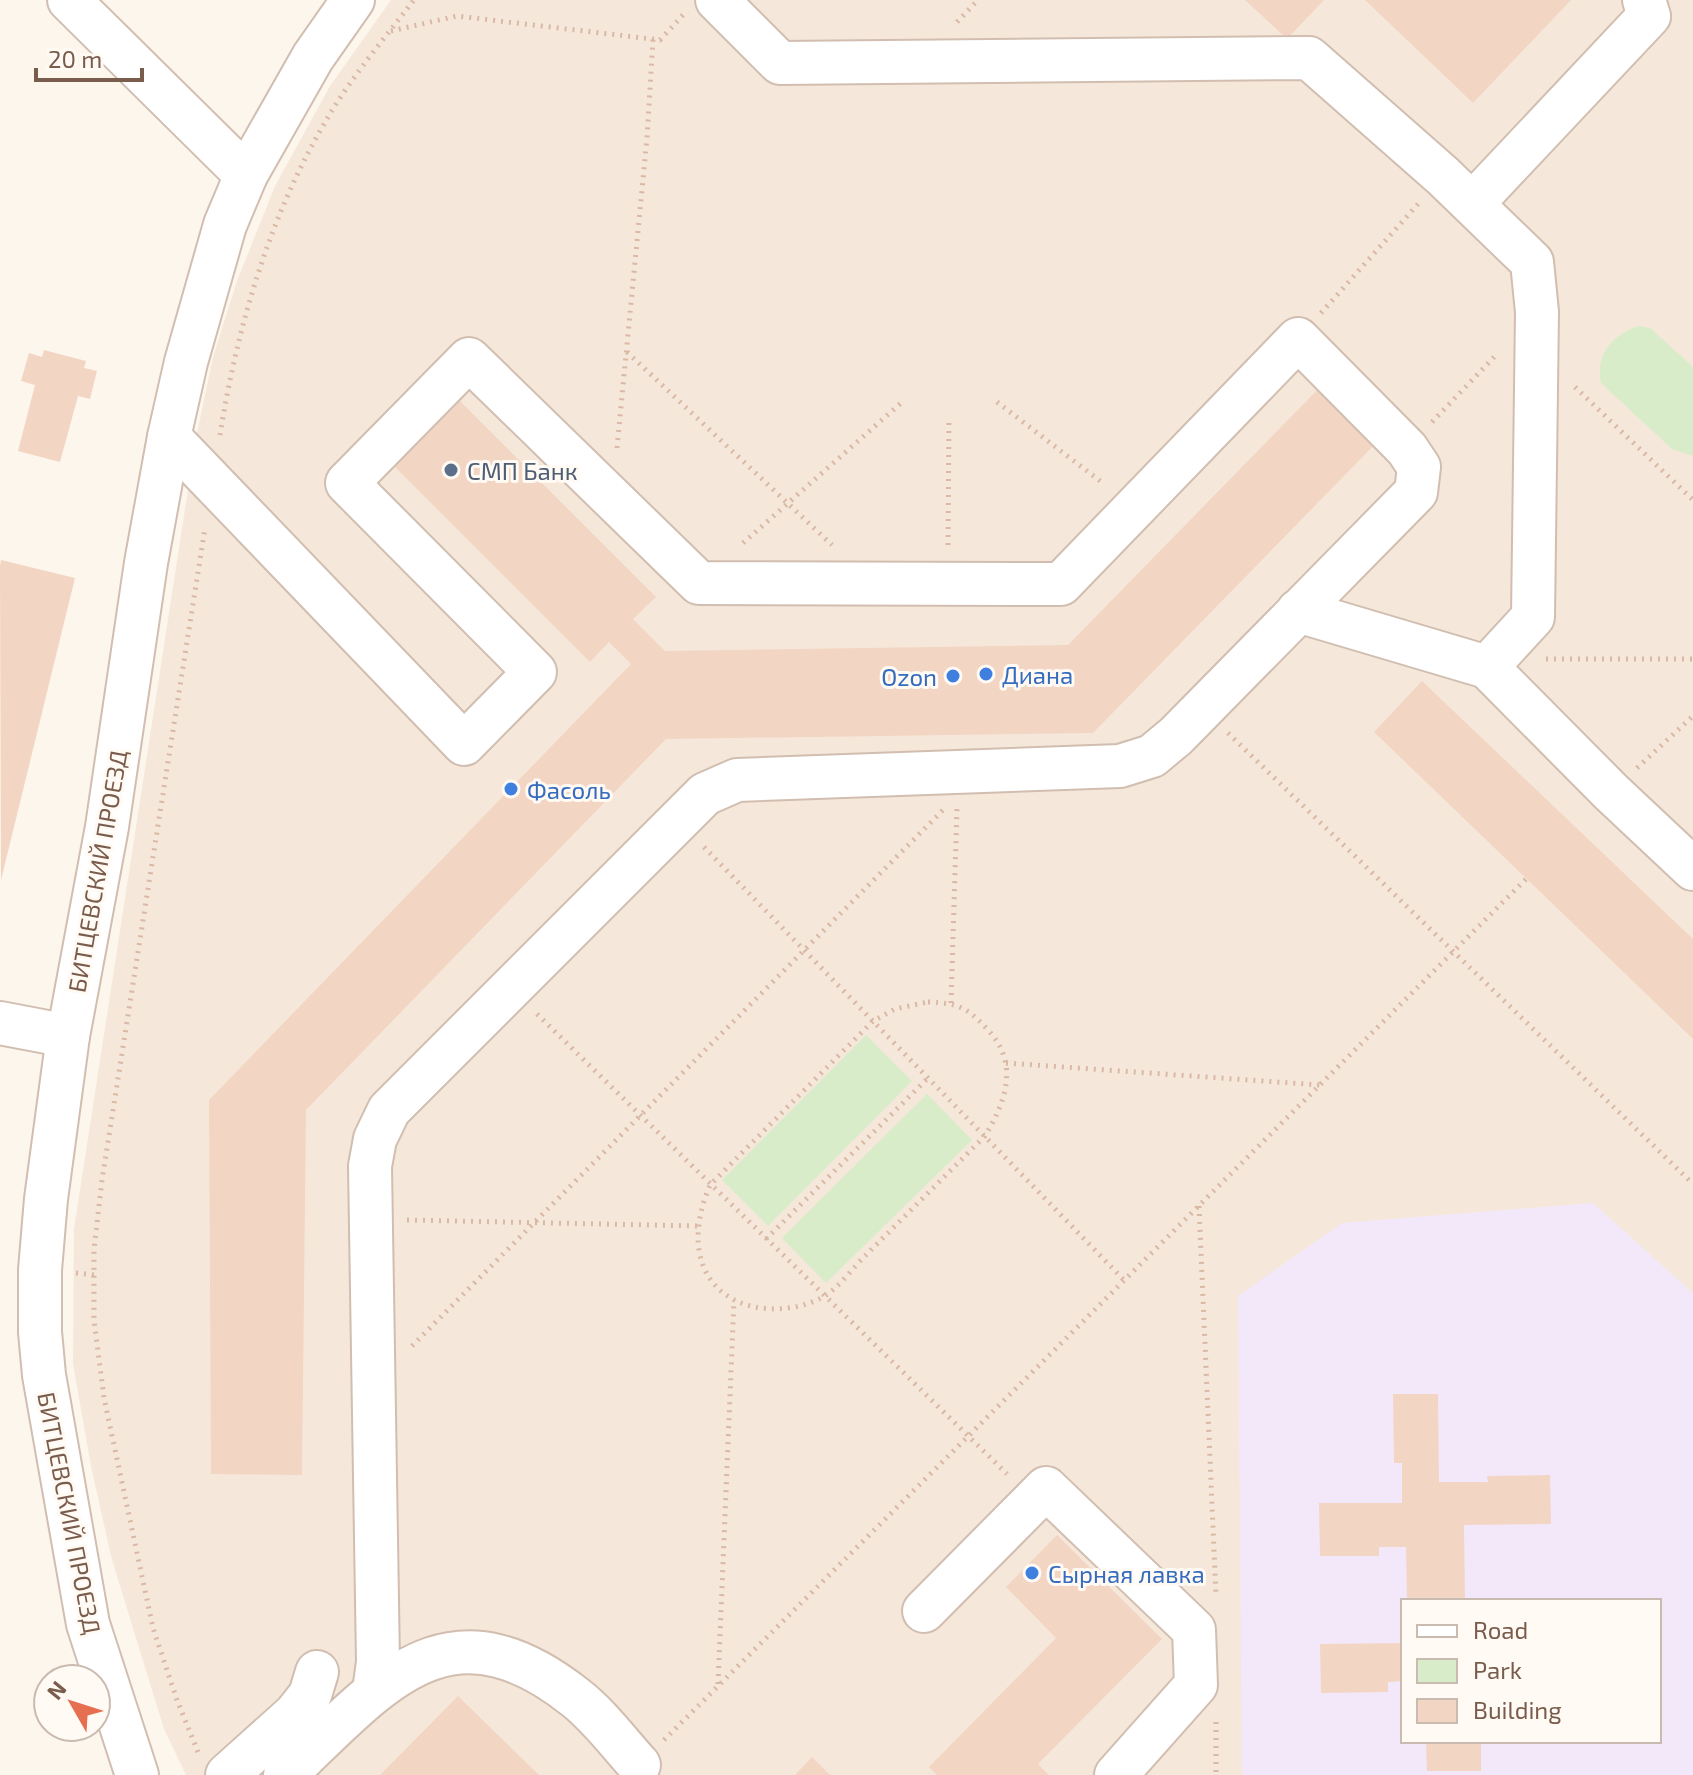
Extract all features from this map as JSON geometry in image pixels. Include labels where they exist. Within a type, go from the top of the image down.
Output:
[{"type":"street","points":[[69,0],[246,175]]},
{"type":"street","name":"БИТЦЕВСКИЙ ПРОЕЗД","points":[[137,1775],[88,1624],[44,1375],[40,1270],[46,1199],[68,1036],[107,827],[146,563],[169,437],[204,292],[225,225],[246,175],[313,57],[353,0]]},
{"type":"street","points":[[1473,203],[1649,16],[1644,0]]},
{"type":"street","points":[[703,5],[780,63],[1309,58],[1473,203],[1532,262],[1537,331],[1533,617],[1490,663]]},
{"type":"street","points":[[169,437],[464,744],[535,672],[347,483],[469,359],[699,583],[1061,584],[1298,339],[1407,449],[1419,467],[1416,492],[1203,709],[1152,756],[1120,766],[958,783],[737,780],[705,794],[389,1110],[375,1139],[370,1166],[378,1662],[374,1691]]},
{"type":"street","points":[[1298,611],[1490,663],[1611,792],[1693,869]]},
{"type":"street","points":[[0,1023],[68,1036]]},
{"type":"street","points":[[924,1611],[1046,1488],[1194,1630],[1196,1685],[1116,1775]]},
{"type":"street","points":[[285,1775],[374,1691],[413,1665],[444,1655],[481,1651],[509,1657],[578,1699],[639,1765]]},
{"type":"street","points":[[215,1769],[295,1714],[310,1695],[317,1672]]},
{"type":"path","points":[[215,1769],[177,1700],[153,1628],[137,1561],[104,1398],[94,1320],[94,1249],[102,1180],[227,387],[255,280],[286,201],[324,123],[414,0]]},
{"type":"path","points":[[390,31],[457,16],[660,40],[703,5]]},
{"type":"path","points":[[611,498],[647,138],[653,39]]},
{"type":"path","points":[[1337,295],[1418,204]]},
{"type":"path","points":[[1407,449],[1537,331],[1693,500]]},
{"type":"path","points":[[627,351],[873,584]]},
{"type":"path","points":[[997,402],[1134,508]]},
{"type":"path","points":[[699,583],[901,403]]},
{"type":"path","points":[[948,584],[949,418]]},
{"type":"path","points":[[1490,663],[1693,659]]},
{"type":"path","points":[[1203,709],[1693,1184]]},
{"type":"path","points":[[373,1385],[805,950],[958,783]]},
{"type":"path","points":[[951,1003],[958,783]]},
{"type":"path","points":[[679,820],[1124,1280]]},
{"type":"path","points":[[639,1765],[1527,878]]},
{"type":"path","points":[[511,988],[1034,1500]]},
{"type":"path","points":[[928,1002],[951,1003],[979,1020],[999,1042],[1006,1063],[1007,1081],[1000,1111],[985,1136],[824,1296],[782,1309],[756,1307],[734,1300],[714,1285],[704,1268],[698,1226],[700,1208],[710,1185],[873,1021],[895,1009],[928,1002]]},
{"type":"path","points":[[1006,1063],[1320,1085]]},
{"type":"path","points":[[766,1239],[928,1078]]},
{"type":"path","points":[[1199,1205],[1216,1601]]},
{"type":"path","points":[[370,1219],[698,1226]]},
{"type":"path","points":[[718,1685],[734,1300]]},
{"type":"path","points":[[1216,1712],[1216,1775]]},
{"type":"shaded area","points":[[391,0],[1693,0],[1693,1775],[186,1775],[164,1729],[139,1648],[111,1556],[91,1466],[73,1364],[74,1229],[196,438],[213,357],[237,281],[275,186],[330,86]]},
{"type":"shaded area","points":[[1593,1203],[1693,1293],[1693,1775],[1242,1775],[1238,1296],[1342,1223]]},
{"type":"green space","points":[[1638,326],[1650,328],[1693,367],[1693,456],[1672,449],[1601,383],[1601,363],[1608,347],[1620,335]]},
{"type":"green space","points":[[866,1035],[912,1081],[768,1226],[722,1180]]},
{"type":"green space","points":[[927,1094],[972,1140],[826,1283],[782,1238]]},
{"type":"building","points":[[1245,0],[1324,0],[1287,39]]},
{"type":"building","points":[[1365,0],[1571,0],[1473,103]]},
{"type":"building","points":[[44,350],[86,361],[84,368],[97,371],[90,399],[78,396],[60,462],[18,451],[35,385],[21,381],[29,353],[42,357]]},
{"type":"building","points":[[1326,381],[1383,436],[1093,733],[666,739],[306,1110],[302,1475],[211,1474],[209,1100],[631,664],[609,642],[590,662],[394,466],[460,401],[656,597],[633,619],[665,651],[1068,645]]},
{"type":"building","points":[[1,560],[75,578],[1,880],[0,566]]},
{"type":"building","points":[[1422,681],[1693,939],[1693,1039],[1374,732]]},
{"type":"building","points":[[1393,1394],[1438,1394],[1439,1482],[1488,1482],[1487,1476],[1550,1475],[1551,1524],[1464,1525],[1465,1599],[1407,1599],[1406,1547],[1379,1547],[1379,1556],[1320,1556],[1319,1503],[1402,1503],[1402,1463],[1394,1463]]},
{"type":"building","points":[[1057,1535],[1162,1639],[1038,1764],[1049,1775],[937,1775],[929,1767],[1056,1638],[1006,1587]]},
{"type":"building","points":[[1401,1643],[1401,1681],[1388,1682],[1388,1692],[1321,1693],[1320,1644]]},
{"type":"building","points":[[458,1696],[539,1775],[380,1775]]},
{"type":"building","points":[[1426,1743],[1481,1743],[1481,1771],[1427,1771]]},
{"type":"building","points":[[812,1757],[830,1775],[795,1775]]},
{"type":"place","name":"СМП Банк","points":[[451,470]]},
{"type":"place","name":"Диана","points":[[986,674]]},
{"type":"place","name":"Ozon","points":[[953,676]]},
{"type":"place","name":"Фасоль","points":[[511,789]]},
{"type":"place","name":"Сырная лавка","points":[[1032,1573]]}]
